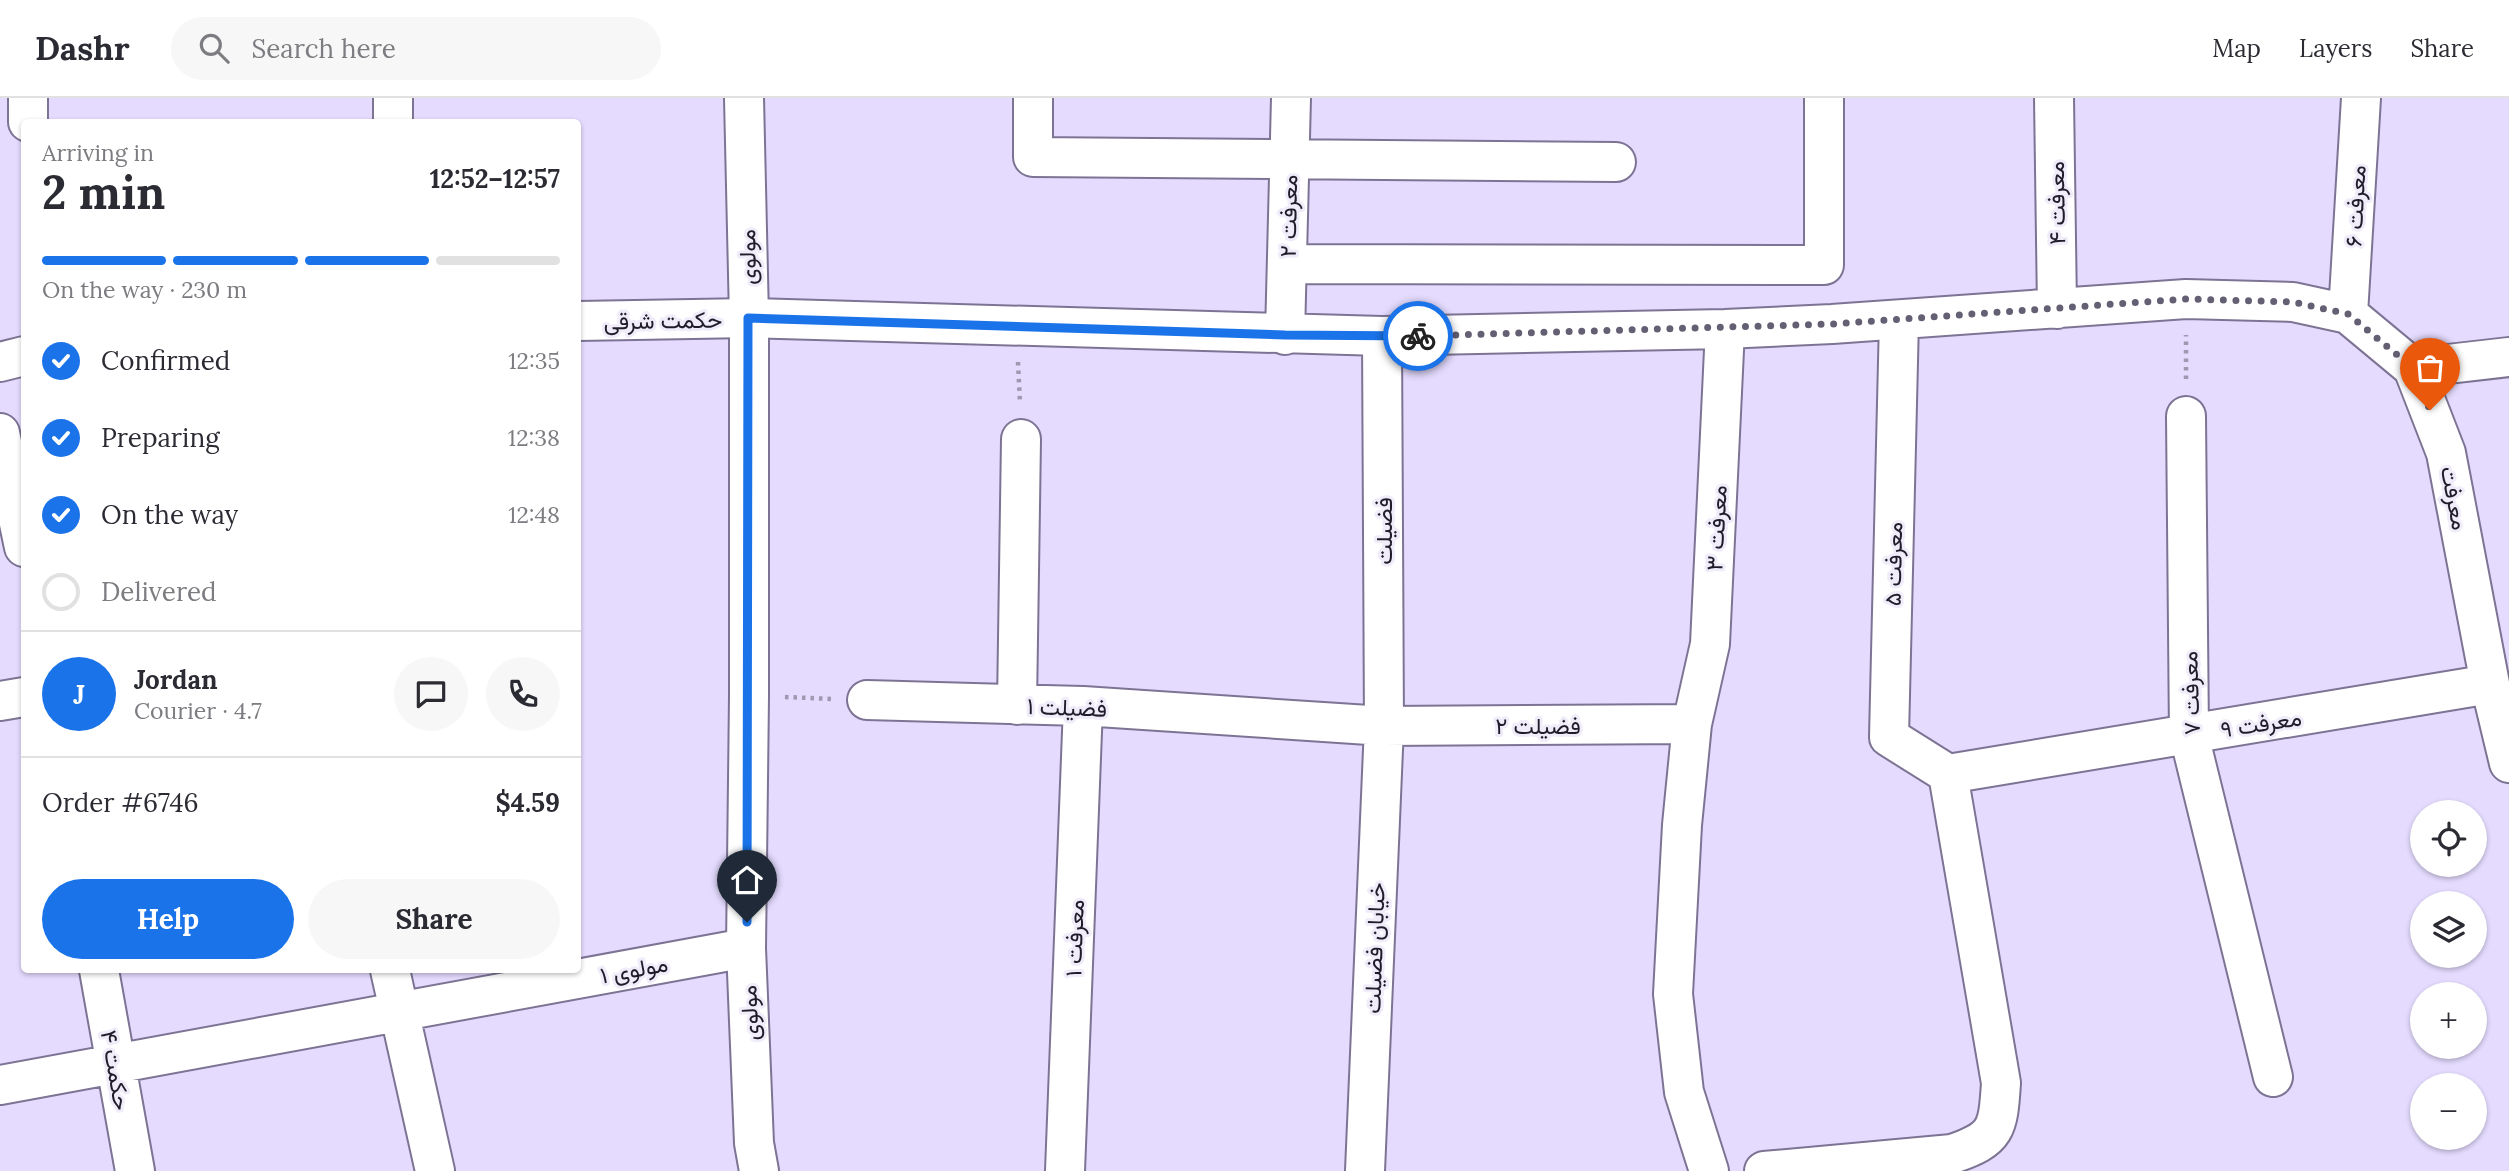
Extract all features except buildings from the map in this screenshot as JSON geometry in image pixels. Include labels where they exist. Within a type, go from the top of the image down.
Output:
[{"type":"street","points":[[28,98],[28,119]]},
{"type":"street","points":[[393,98],[393,119]]},
{"type":"street","name":"مولوی","points":[[744,98],[748,318],[749,696],[746,948],[754,1143],[759,1171]]},
{"type":"street","points":[[1033,98],[1033,157],[1616,162]]},
{"type":"street","name":"معرفت ۲","points":[[1285,335],[1291,98]]},
{"type":"street","points":[[1287,264],[1824,265],[1824,98]]},
{"type":"street","name":"معرفت ۴","points":[[2054,98],[2057,309]]},
{"type":"street","name":"معرفت ۶","points":[[2348,314],[2361,98]]},
{"type":"street","name":"معرفت","points":[[748,318],[1382,337],[1725,329],[1899,320],[2186,299],[2293,302],[2348,314],[2413,368],[2446,453],[2490,684],[2509,763]]},
{"type":"street","name":"حکمت شرقی","points":[[581,321],[748,318]]},
{"type":"street","name":"معرفت ۵","points":[[1899,320],[1889,737],[1948,774]]},
{"type":"street","name":"معرفت ۳","points":[[1709,1171],[1684,1091],[1673,994],[1682,825],[1692,724],[1710,644],[1725,329]]},
{"type":"street","name":"فضیلت","points":[[1382,337],[1384,726]]},
{"type":"street","points":[[0,362],[21,357]]},
{"type":"street","points":[[2413,368],[2509,357]]},
{"type":"street","name":"معرفت ۷","points":[[2186,416],[2189,734],[2273,1077]]},
{"type":"street","points":[[0,433],[21,533]]},
{"type":"street","points":[[1017,705],[1021,439]]},
{"type":"street","name":"معرفت ۹","points":[[1948,774],[2490,684]]},
{"type":"street","points":[[0,701],[21,698]]},
{"type":"street","name":"فضیلت ۱","points":[[867,701],[1083,706],[1384,726]]},
{"type":"street","name":"معرفت ۱","points":[[1065,1171],[1083,706]]},
{"type":"street","name":"فضیلت ۲","points":[[1384,726],[1692,724]]},
{"type":"street","name":"خیابان فضیلت","points":[[1365,1171],[1384,726]]},
{"type":"street","points":[[1764,1171],[1952,1154],[1976,1146],[1991,1135],[1999,1114],[2001,1083],[1948,774]]},
{"type":"street","name":"مولوی ۱","points":[[0,1085],[746,948]]},
{"type":"street","name":"حکمت ۴","points":[[99,973],[135,1171]]},
{"type":"street","points":[[391,973],[435,1171]]},
{"type":"path","points":[[2186,299],[2186,416]]},
{"type":"path","points":[[1017,327],[1021,439]]},
{"type":"path","points":[[749,696],[867,701]]},
{"type":"way so far","points":[[1418,336],[1832,324],[2186,299],[2293,302],[2348,314],[2413,368],[2430,410]]},
{"type":"route","points":[[747,922],[748,318],[1285,335],[1418,336]]}]
